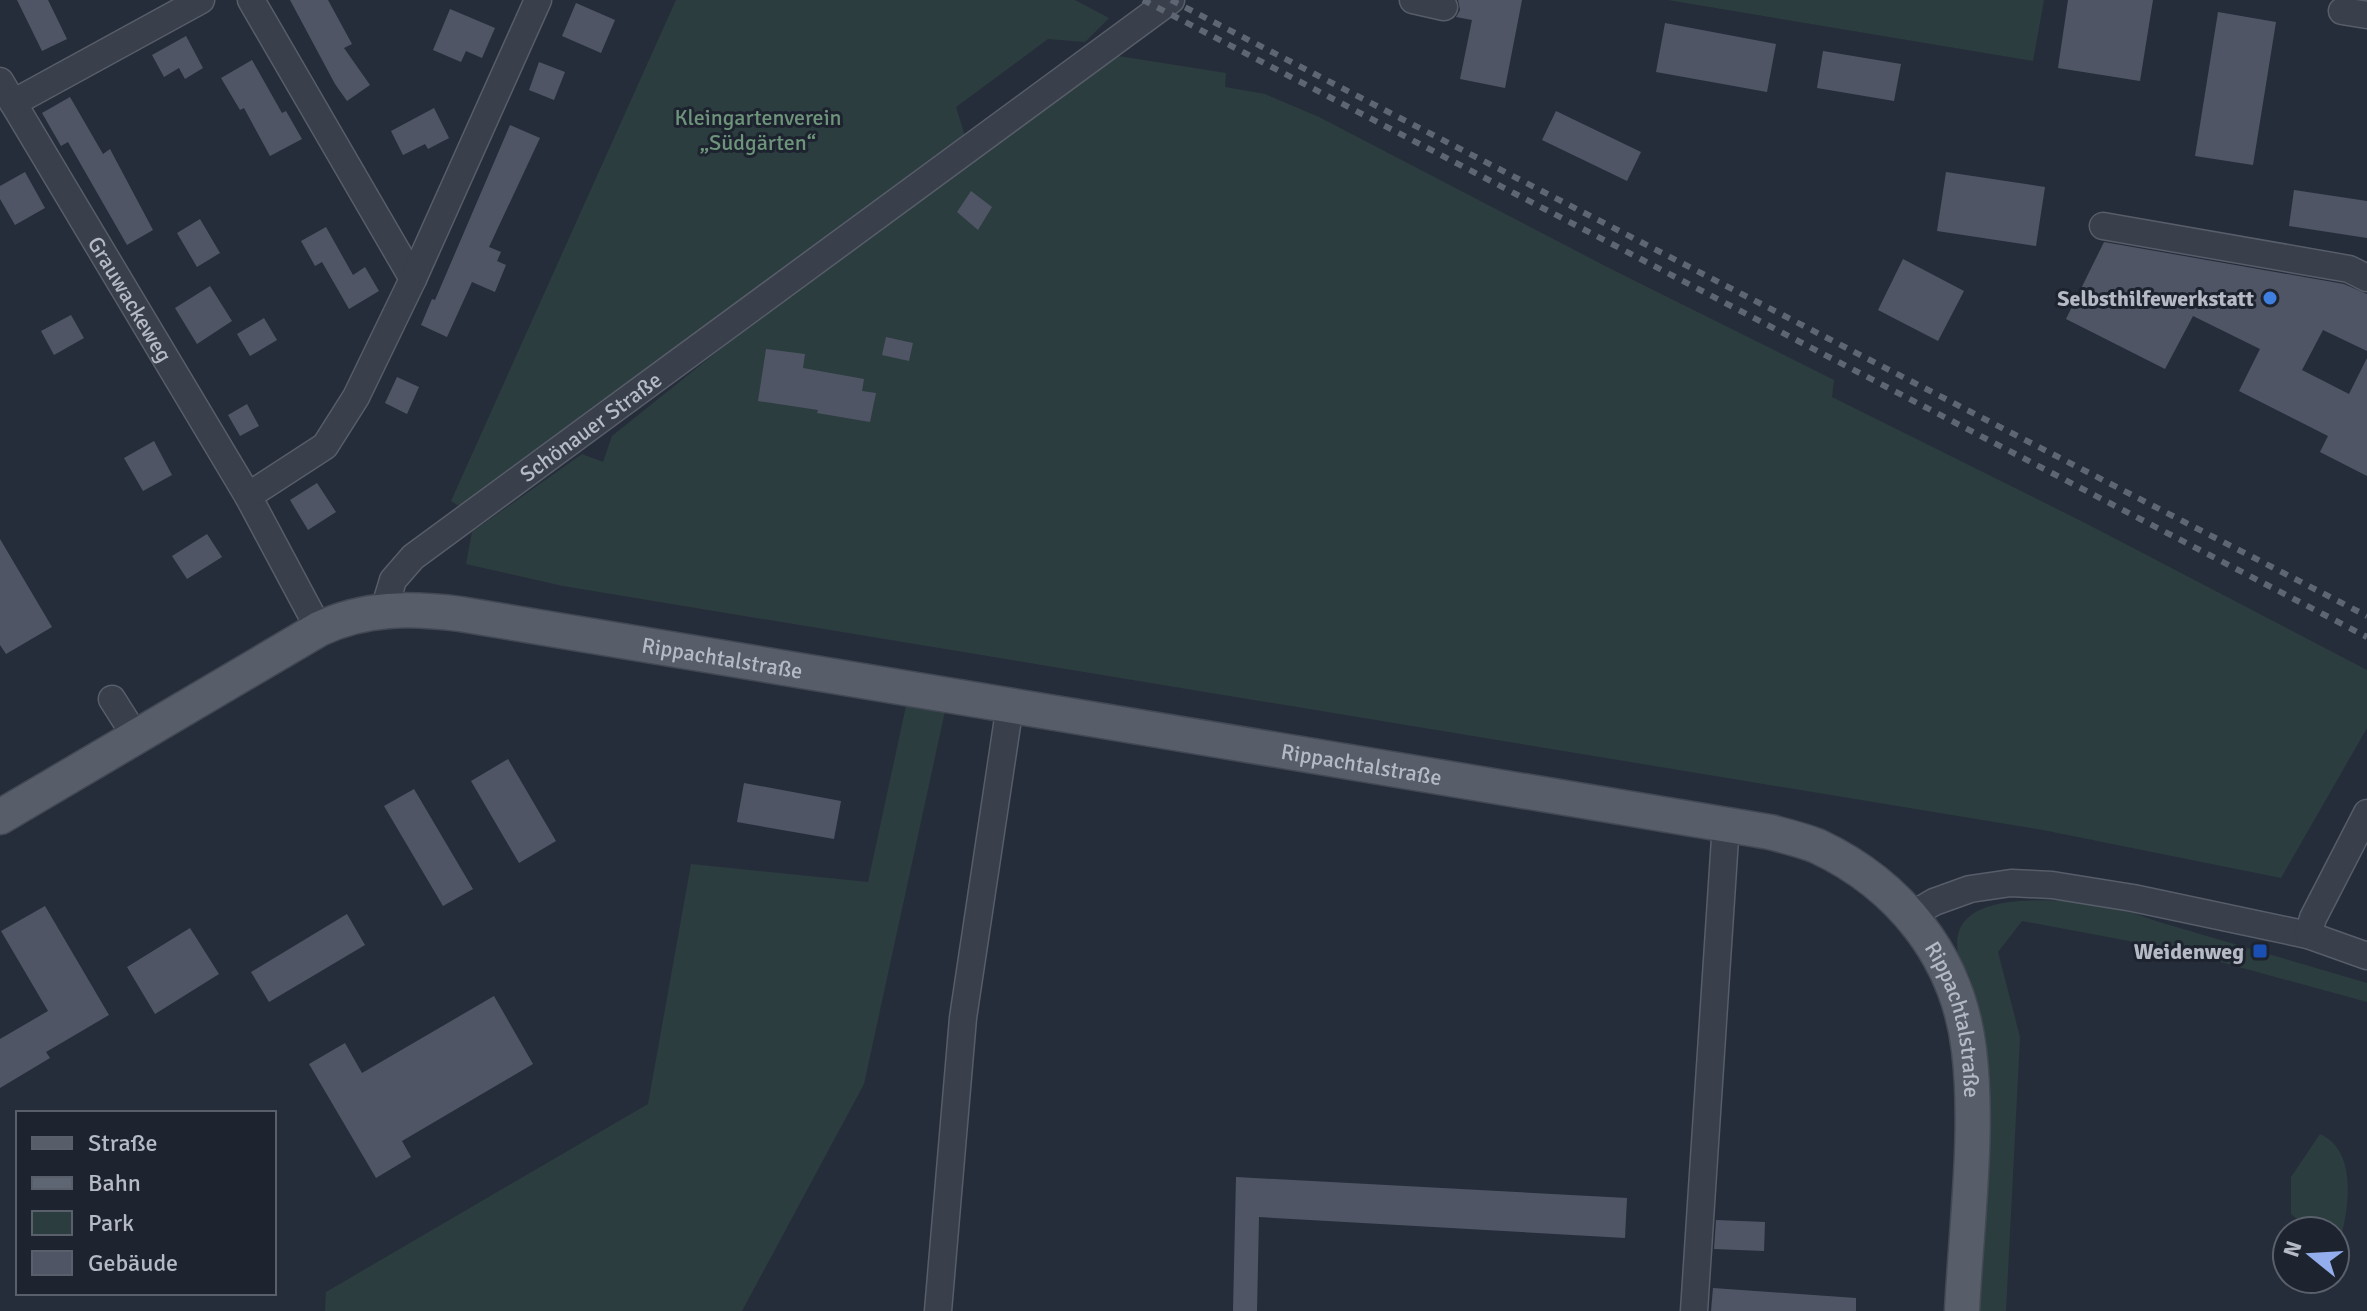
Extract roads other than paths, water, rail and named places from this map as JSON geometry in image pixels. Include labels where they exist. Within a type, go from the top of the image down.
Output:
[{"type":"main road","points":[[0,817],[319,629],[341,619],[384,610]]},
{"type":"main road","name":"Rippachtalstraße","points":[[384,610],[460,614],[1726,823],[1814,845],[1877,882],[1912,915],[1941,958],[1958,1003],[1969,1049],[1972,1116],[1962,1311]]},
{"type":"street","name":"Grauwackeweg","points":[[201,0],[6,92],[248,496],[319,629]]},
{"type":"street","points":[[251,0],[413,279]]},
{"type":"street","points":[[248,496],[325,446],[356,397],[413,279],[538,0]]},
{"type":"street","name":"Schönauer Straße","points":[[384,610],[393,580],[413,557],[1171,0]]},
{"type":"street","points":[[1413,0],[1444,7]]},
{"type":"street","points":[[2103,226],[2349,269],[2367,278]]},
{"type":"street","points":[[112,699],[136,737]]},
{"type":"street","points":[[938,1311],[963,1018],[1010,705]]},
{"type":"street","points":[[2308,935],[2313,918],[2367,813]]},
{"type":"street","points":[[1694,1311],[1726,823]]},
{"type":"street","points":[[1912,915],[1934,902],[1970,889],[2011,883],[2052,885],[2133,898],[2308,935],[2367,956]]},
{"type":"railway","points":[[1143,0],[2367,637]]},
{"type":"railway","points":[[1171,0],[2367,616]]},
{"type":"place","name":"Selbsthilfewerkstatt","points":[[2270,298]]},
{"type":"place","name":"Weidenweg","points":[[2260,951]]},
{"type":"park label","name":"Kleingartenverein „Südgärten“","points":[[758,130]]}]
